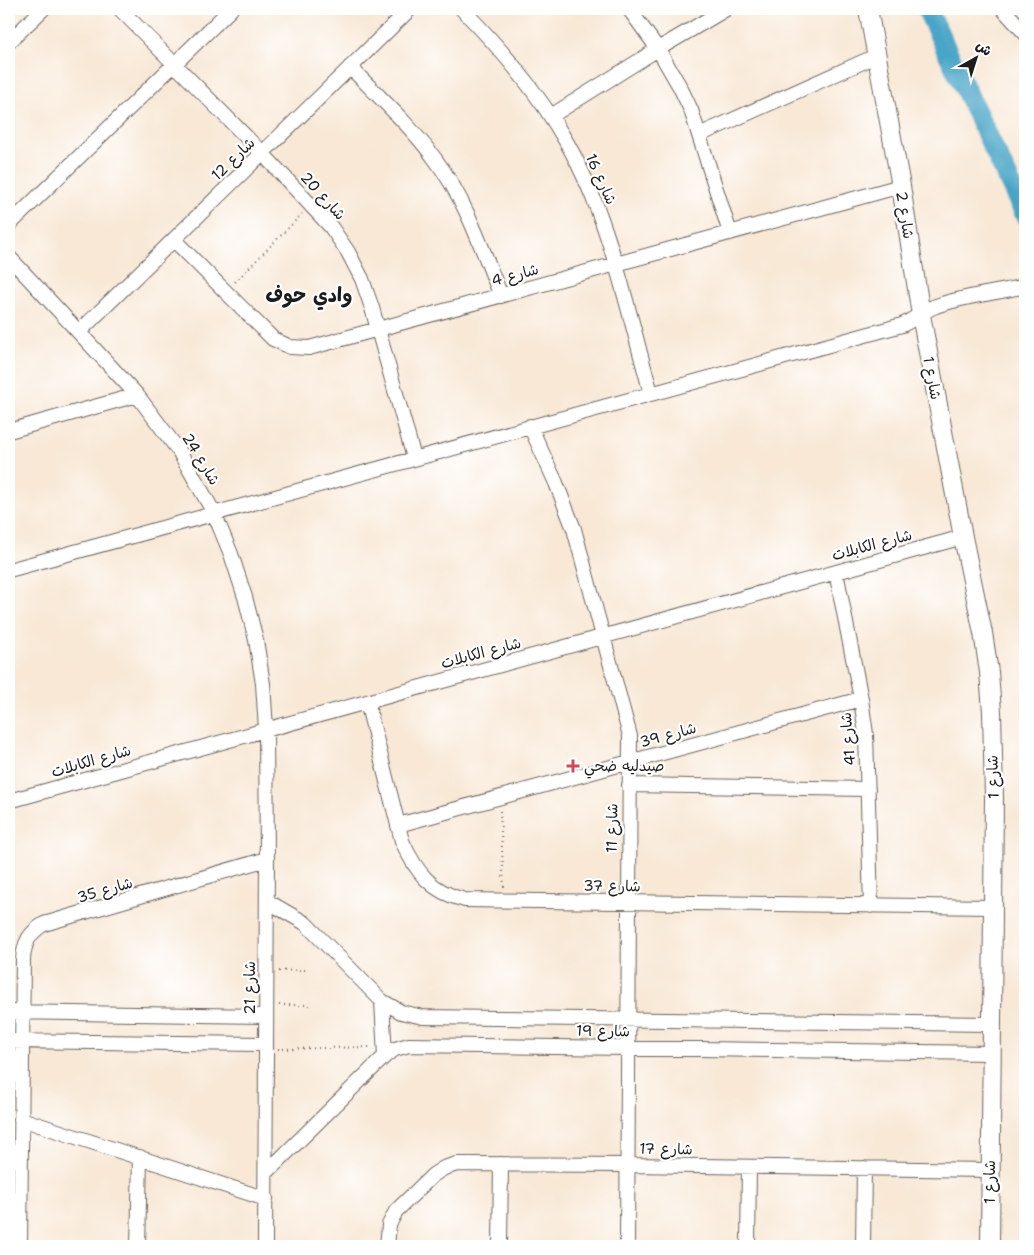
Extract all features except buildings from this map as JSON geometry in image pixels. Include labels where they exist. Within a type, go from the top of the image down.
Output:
[{"type":"street","points":[[9,42],[43,9]]},
{"type":"street","name":"شارع 20","points":[[120,9],[262,153],[331,227],[348,252],[362,279],[414,458]]},
{"type":"street","points":[[9,225],[231,9]]},
{"type":"street","name":"شارع 12","points":[[79,332],[410,9]]},
{"type":"street","name":"شارع 16","points":[[462,9],[514,65],[551,116],[567,143],[594,200],[615,264],[651,393]]},
{"type":"street","points":[[629,9],[658,48],[680,87],[690,110],[730,233]]},
{"type":"street","points":[[551,116],[658,48],[726,9]]},
{"type":"street","name":"شارع 2","points":[[868,9],[901,186],[920,315]]},
{"type":"street","points":[[1004,9],[1025,33]]},
{"type":"street","points":[[698,134],[876,56]]},
{"type":"street","points":[[350,67],[418,137],[436,160],[466,211],[501,296]]},
{"type":"street","name":"شارع 4","points":[[174,240],[274,338],[290,347],[309,348],[901,186]]},
{"type":"street","name":"شارع 24","points":[[9,257],[137,394],[179,451],[214,513],[231,554],[248,606],[263,684],[266,729]]},
{"type":"street","points":[[9,570],[902,325],[927,310],[942,304],[1025,286]]},
{"type":"street","name":"شارع 1","points":[[920,315],[983,633],[989,672],[994,797],[990,1246]]},
{"type":"street","points":[[11,428],[137,394]]},
{"type":"street","name":"شارع 11","points":[[530,426],[556,483],[574,529],[630,736],[627,1246]]},
{"type":"street","name":"شارع الكابلات","points":[[9,801],[963,537]]},
{"type":"street","name":"شارع 41","points":[[836,572],[866,734],[871,906]]},
{"type":"street","name":"شارع 39","points":[[398,825],[861,699]]},
{"type":"street","name":"شارع 37","points":[[367,702],[398,825],[407,852],[418,870],[431,885],[452,897],[465,900],[505,901],[992,908]]},
{"type":"street","name":"شارع 21","points":[[265,1246],[268,859],[266,729]]},
{"type":"street","points":[[629,785],[868,789]]},
{"type":"street","name":"شارع 35","points":[[20,1246],[21,1119],[15,1041],[15,1012],[23,949],[27,939],[44,924],[268,859]]},
{"type":"street","name":"شارع 19","points":[[267,901],[305,923],[382,1001],[401,1012],[423,1017],[991,1024]]},
{"type":"street","points":[[382,1001],[385,1052]]},
{"type":"street","points":[[15,1012],[266,1011]]},
{"type":"street","points":[[15,1041],[266,1047]]},
{"type":"street","name":"شارع 19","points":[[266,1173],[385,1052],[409,1044],[991,1053]]},
{"type":"street","points":[[21,1119],[266,1199]]},
{"type":"street","points":[[138,1246],[140,1157]]},
{"type":"street","name":"شارع 17","points":[[387,1246],[389,1225],[396,1211],[433,1175],[444,1168],[458,1164],[990,1170]]},
{"type":"street","points":[[500,1246],[501,1164]]},
{"type":"street","points":[[748,1246],[749,1166]]},
{"type":"street","points":[[863,1246],[864,1168]]},
{"type":"path","points":[[225,291],[311,206]]},
{"type":"path","points":[[500,798],[505,901]]},
{"type":"path","points":[[266,972],[305,970]]},
{"type":"path","points":[[266,1011],[310,1005]]},
{"type":"path","points":[[266,1047],[385,1052]]},
{"type":"waterway","points":[[927,9],[1025,214]]},
{"type":"place","name":"صيدليه ضحي","points":[[573,766]]},
{"type":"district","name":"وادي حوف","points":[[309,295]]}]
